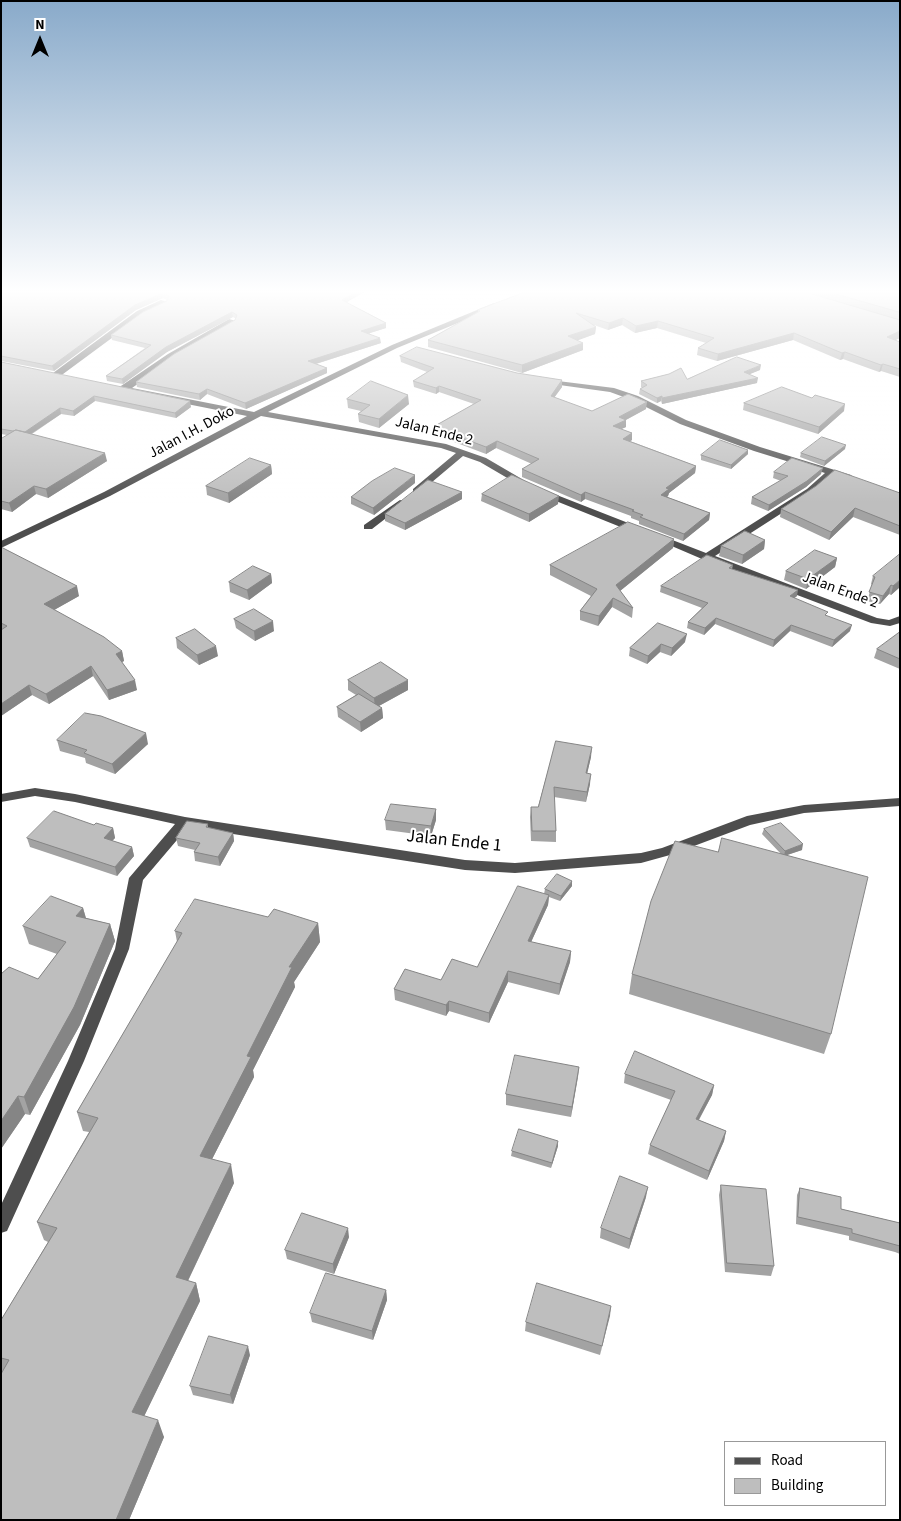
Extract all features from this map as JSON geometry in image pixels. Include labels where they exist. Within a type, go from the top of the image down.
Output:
[{"type":"street","points":[[69,362],[52,374],[73,378]]},
{"type":"street","points":[[126,388],[163,362]]},
{"type":"street","name":"Jalan I.H. Doko","points":[[1,545],[105,495],[257,414],[362,362]]},
{"type":"street","points":[[532,379],[611,390],[635,398],[683,422],[748,446],[859,481]]},
{"type":"street","name":"Jalan Ende 2","points":[[108,385],[463,452],[541,492],[706,557],[875,621],[890,623],[900,619]]},
{"type":"street","points":[[368,527],[463,452]]},
{"type":"street","points":[[706,557],[810,492],[832,472]]},
{"type":"street","name":"Jalan Ende 1","points":[[1,798],[9,795],[43,793],[75,798],[185,822],[465,865],[515,868],[641,858],[664,852],[748,821],[804,809],[900,802]]},
{"type":"street","points":[[1,1225],[76,1062],[122,949],[136,878],[185,822]]},
{"type":"building","points":[[1,362],[190,401],[175,413],[94,396],[73,411],[60,408],[25,432],[1,429]]},
{"type":"building","points":[[31,362],[57,362],[52,366]]},
{"type":"building","points":[[126,362],[145,362],[122,379],[106,376]]},
{"type":"building","points":[[163,362],[311,362],[327,368],[245,403],[207,389],[199,394],[136,382]]},
{"type":"building","points":[[417,362],[475,362],[517,373],[562,380],[551,396],[592,411],[628,394],[647,402],[619,417],[626,420],[613,426],[632,433],[623,439],[696,466],[666,488],[669,489],[661,495],[710,513],[684,534],[640,517],[643,515],[632,511],[634,510],[585,492],[581,495],[522,469],[539,459],[497,441],[486,447],[433,427],[481,400],[439,386],[436,388],[413,381],[434,368]]},
{"type":"building","points":[[511,362],[530,362],[522,365]]},
{"type":"building","points":[[726,362],[752,362],[761,365],[744,372],[758,378],[662,398],[662,396],[657,398],[640,389],[647,385],[641,381],[669,374],[681,368],[687,379]]},
{"type":"building","points":[[873,362],[900,362],[900,369],[883,364]]},
{"type":"building","points":[[371,381],[408,395],[379,419],[358,414],[370,405],[347,399]]},
{"type":"building","points":[[782,387],[812,398],[815,395],[845,404],[819,427],[744,403]]},
{"type":"building","points":[[16,430],[105,453],[46,489],[34,486],[9,503],[1,501],[1,439]]},
{"type":"building","points":[[822,437],[846,445],[825,461],[801,453]]},
{"type":"building","points":[[720,440],[748,450],[731,465],[701,455]]},
{"type":"building","points":[[250,458],[271,465],[228,493],[206,486]]},
{"type":"building","points":[[792,458],[823,468],[807,481],[769,505],[752,497],[788,476],[774,472]]},
{"type":"building","points":[[395,468],[415,475],[373,508],[351,497],[372,481]]},
{"type":"building","points":[[835,470],[900,493],[900,526],[855,508],[831,532],[781,509],[816,486]]},
{"type":"building","points":[[512,475],[559,496],[529,514],[482,494]]},
{"type":"building","points":[[428,480],[462,492],[405,523],[385,514]]},
{"type":"building","points":[[628,522],[674,539],[616,585],[633,608],[613,598],[599,616],[580,611],[597,589],[550,565]]},
{"type":"building","points":[[745,531],[765,540],[743,555],[721,546]]},
{"type":"building","points":[[1,547],[77,586],[44,604],[104,637],[122,651],[116,654],[135,680],[107,690],[91,666],[46,694],[29,685],[1,704],[1,630],[7,626],[1,623]]},
{"type":"building","points":[[815,550],[837,558],[808,579],[786,571]]},
{"type":"building","points":[[900,554],[900,580],[893,586],[891,585],[883,596],[869,592],[875,577],[873,576]]},
{"type":"building","points":[[707,555],[733,565],[729,568],[798,590],[790,596],[828,612],[825,615],[852,625],[834,640],[791,625],[774,640],[716,618],[705,628],[688,622],[708,603],[661,586]]},
{"type":"building","points":[[253,566],[271,574],[247,590],[229,582]]},
{"type":"building","points":[[254,609],[273,621],[254,631],[234,619]]},
{"type":"building","points":[[658,623],[687,634],[672,648],[661,644],[648,656],[630,648]]},
{"type":"building","points":[[195,629],[216,646],[197,655],[176,638]]},
{"type":"building","points":[[900,632],[900,659],[877,649]]},
{"type":"building","points":[[381,662],[408,680],[374,698],[348,680]]},
{"type":"building","points":[[359,694],[382,708],[360,722],[337,707]]},
{"type":"building","points":[[85,713],[101,716],[146,733],[112,764],[84,753],[87,750],[57,740]]},
{"type":"building","points":[[556,741],[592,747],[586,773],[591,774],[587,792],[554,787],[556,831],[532,831],[531,807],[538,807]]},
{"type":"building","points":[[391,804],[436,809],[431,826],[385,820]]},
{"type":"building","points":[[54,811],[94,825],[96,823],[113,828],[104,838],[132,847],[115,867],[27,838]]},
{"type":"building","points":[[187,821],[208,824],[206,827],[233,833],[218,857],[194,852],[200,843],[176,838]]},
{"type":"building","points":[[781,823],[803,844],[785,851],[764,829]]},
{"type":"building","points":[[722,838],[868,877],[831,1034],[632,974],[651,901],[675,841],[718,852]]},
{"type":"building","points":[[557,874],[572,881],[561,896],[545,889]]},
{"type":"building","points":[[518,886],[549,895],[528,941],[571,951],[560,984],[508,971],[489,1013],[449,1001],[446,1005],[394,989],[405,969],[441,980],[452,959],[477,967]]},
{"type":"building","points":[[51,896],[83,908],[76,916],[110,924],[74,1007],[24,1097],[18,1096],[1,1121],[1,974],[9,967],[38,979],[66,942],[23,926]]},
{"type":"building","points":[[195,899],[268,917],[274,909],[318,923],[289,967],[292,967],[247,1056],[251,1057],[200,1156],[231,1164],[176,1277],[196,1283],[132,1412],[158,1420],[116,1520],[1,1520],[1,1374],[9,1360],[1,1358],[1,1320],[57,1228],[37,1222],[98,1118],[77,1112],[182,933],[175,931]]},
{"type":"building","points":[[635,1051],[714,1085],[696,1119],[726,1131],[709,1171],[650,1145],[675,1091],[625,1074]]},
{"type":"building","points":[[515,1055],[579,1067],[572,1107],[506,1094]]},
{"type":"building","points":[[519,1129],[558,1141],[552,1163],[512,1151]]},
{"type":"building","points":[[620,1176],[648,1187],[630,1239],[601,1228]]},
{"type":"building","points":[[721,1185],[766,1189],[774,1266],[727,1263]]},
{"type":"building","points":[[800,1188],[841,1197],[841,1209],[900,1223],[900,1246],[852,1233],[852,1229],[798,1217]]},
{"type":"building","points":[[302,1213],[348,1228],[333,1264],[285,1250]]},
{"type":"building","points":[[326,1273],[386,1290],[372,1331],[310,1313]]},
{"type":"building","points":[[537,1283],[611,1306],[602,1346],[526,1322]]},
{"type":"building","points":[[209,1336],[248,1346],[230,1395],[190,1386]]}]
